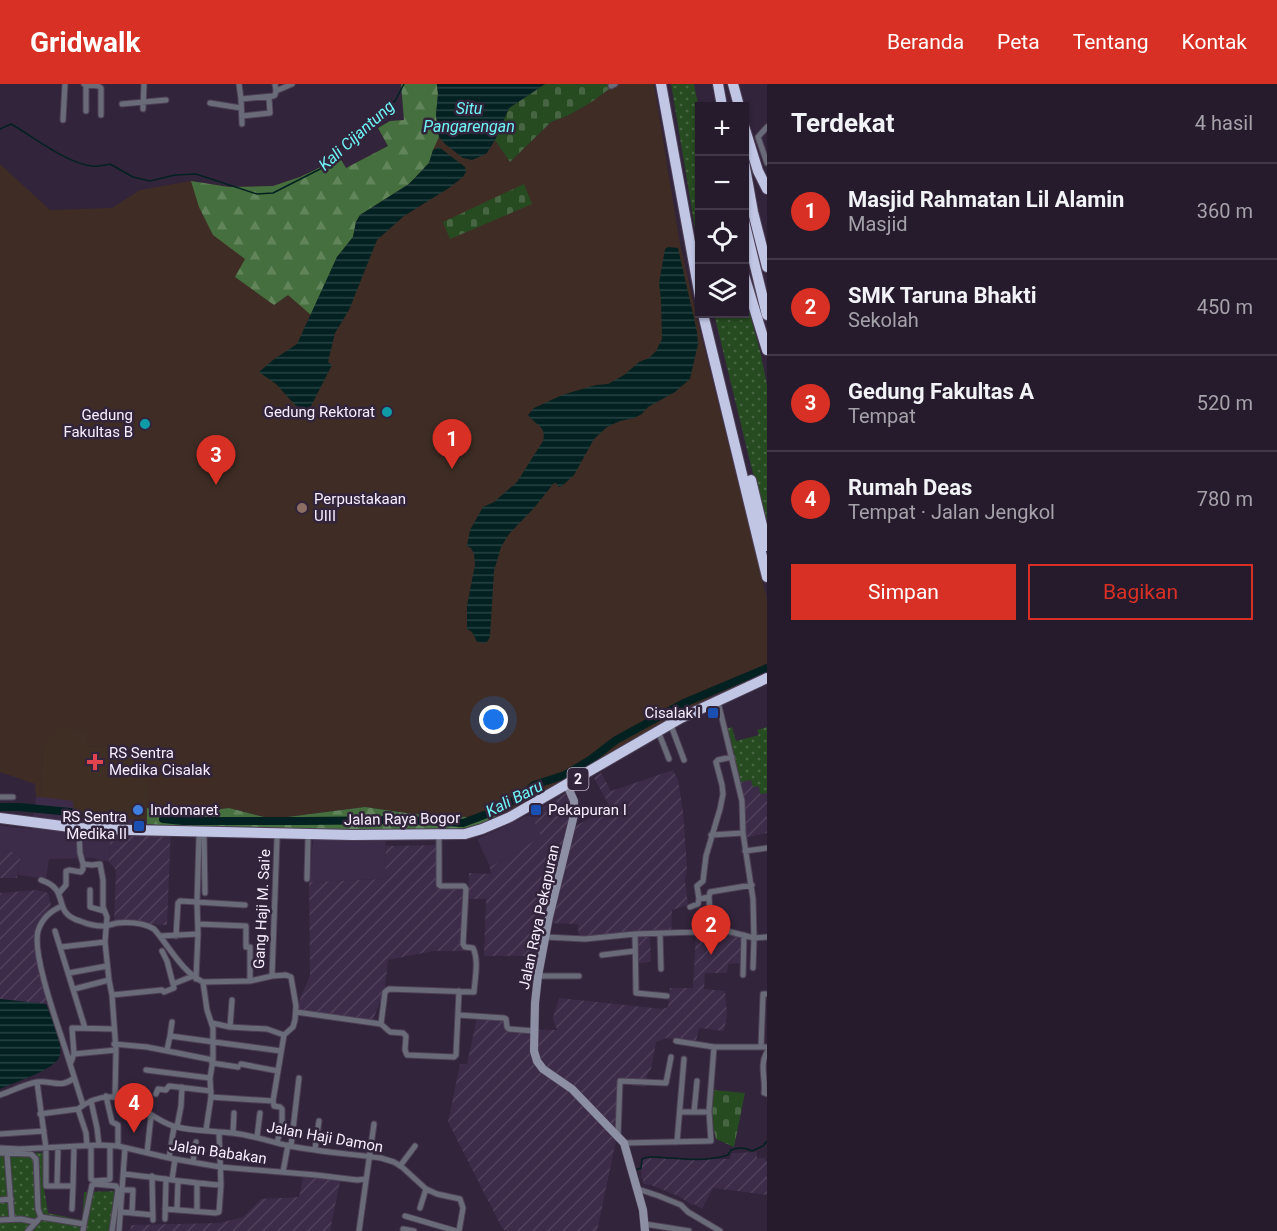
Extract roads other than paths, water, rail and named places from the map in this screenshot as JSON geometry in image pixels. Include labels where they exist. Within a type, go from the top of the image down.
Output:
[{"type":"highway","points":[[661,84],[698,264]]},
{"type":"highway","points":[[668,84],[670,120],[695,273]]},
{"type":"highway","points":[[716,84],[716,102]]},
{"type":"highway","points":[[716,84],[721,102]]},
{"type":"highway","points":[[731,84],[733,102]]},
{"type":"highway","points":[[731,84],[738,102]]},
{"type":"highway","points":[[749,142],[758,171],[767,189]]},
{"type":"highway","points":[[749,190],[767,267]]},
{"type":"highway","points":[[749,241],[767,315]]},
{"type":"highway","points":[[749,291],[767,350]]},
{"type":"highway","points":[[705,318],[767,577]]},
{"type":"highway","points":[[711,318],[767,546]]},
{"type":"highway","name":"Jalan Raya Bogor","points":[[0,818],[78,828],[353,838],[465,838],[513,822],[681,718],[767,678]]},
{"type":"highway","name":"Jalan Raya Bogor","points":[[568,787],[672,728],[767,687]]},
{"type":"highway","name":"Jalan Raya Bogor","points":[[0,823],[79,833],[278,839],[322,837]]},
{"type":"main road","name":"Jalan Raya Pekapuran","points":[[568,787],[574,801],[574,815],[538,976],[534,1051],[540,1066],[572,1089],[624,1143],[638,1189],[645,1227]]},
{"type":"street","points":[[63,120],[65,84]]},
{"type":"street","points":[[86,111],[85,84],[98,86],[101,88],[101,115]]},
{"type":"street","points":[[143,105],[144,84]]},
{"type":"street","points":[[239,84],[242,124]]},
{"type":"street","points":[[241,99],[269,97],[275,95],[276,87],[292,84]]},
{"type":"street","points":[[242,116],[270,113],[269,97]]},
{"type":"street","points":[[122,104],[143,105],[166,100]]},
{"type":"street","points":[[210,103],[241,108]]},
{"type":"street","points":[[766,130],[759,135],[758,139],[767,163]]},
{"type":"street","points":[[719,706],[744,815],[745,851],[752,885],[753,968]]},
{"type":"street","points":[[672,728],[684,760]]},
{"type":"street","points":[[660,736],[669,759]]},
{"type":"street","points":[[690,907],[698,904],[697,886],[703,881],[706,856],[723,794],[716,761],[732,757]]},
{"type":"street","points":[[0,797],[13,797]]},
{"type":"street","points":[[59,892],[66,885],[66,871],[81,872],[83,869],[79,833]]},
{"type":"street","points":[[711,836],[743,833]]},
{"type":"street","points":[[202,837],[205,893]]},
{"type":"street","points":[[194,978],[202,837]]},
{"type":"street","points":[[381,1024],[385,992],[389,989],[474,992],[475,951],[463,944],[467,891],[464,886],[441,886],[438,883],[439,837]]},
{"type":"street","name":"Gang Haji M. Sai'e","points":[[194,978],[203,982],[250,981],[272,976],[278,839]]},
{"type":"street","points":[[308,839],[308,879]]},
{"type":"street","points":[[745,851],[767,848]]},
{"type":"street","points":[[83,864],[101,865],[104,911],[107,916],[105,926],[107,966],[112,995],[115,1097]]},
{"type":"street","points":[[41,880],[55,886],[62,906],[71,918],[105,926],[119,923],[148,925],[154,929],[194,978]]},
{"type":"street","points":[[711,931],[710,892],[752,885]]},
{"type":"street","points":[[90,890],[90,908],[104,911]]},
{"type":"street","points":[[699,899],[709,897]]},
{"type":"street","points":[[177,936],[181,900],[245,905]]},
{"type":"street","points":[[62,906],[45,916],[38,932],[38,953],[81,1107],[89,1146],[90,1179],[110,1179],[110,1146]]},
{"type":"street","points":[[198,924],[246,926],[246,947],[250,949],[250,981]]},
{"type":"street","points":[[55,931],[86,1028]]},
{"type":"street","points":[[545,938],[585,939],[635,934],[711,931],[727,931],[754,938],[767,937]]},
{"type":"street","points":[[160,936],[198,934]]},
{"type":"street","points":[[635,934],[636,993],[667,996]]},
{"type":"street","points":[[660,934],[661,969]]},
{"type":"street","points":[[743,975],[744,935]]},
{"type":"street","points":[[61,947],[105,942]]},
{"type":"street","points":[[112,995],[162,990],[164,992],[174,988],[162,951]]},
{"type":"street","points":[[602,955],[635,951]]},
{"type":"street","points":[[69,973],[107,966]]},
{"type":"street","points":[[272,976],[291,977],[296,1012],[293,1028],[284,1035],[273,1101],[274,1106],[282,1109],[282,1126],[277,1142]]},
{"type":"street","points":[[538,976],[579,976]]},
{"type":"street","points":[[173,984],[194,978]]},
{"type":"street","points":[[74,989],[109,980]]},
{"type":"street","points":[[203,982],[207,1010],[212,1023],[213,1061],[206,1130]]},
{"type":"street","points":[[296,1012],[381,1024],[390,1032],[405,1035],[405,1050],[408,1055],[454,1057],[456,1055],[459,992]]},
{"type":"street","points":[[676,1041],[714,1047],[764,1047],[763,994],[767,994]]},
{"type":"street","points":[[230,1027],[232,1000]]},
{"type":"street","points":[[458,1015],[504,1018],[509,1029],[534,1031]]},
{"type":"street","points":[[167,1050],[172,1022]]},
{"type":"street","points":[[212,1023],[230,1027],[267,1029],[284,1035]]},
{"type":"street","points":[[70,1064],[74,1054],[72,1028],[114,1029]]},
{"type":"street","points":[[170,1036],[281,1051]]},
{"type":"street","points":[[74,1054],[127,1044],[278,1071]]},
{"type":"street","points":[[624,1143],[711,1141],[709,1111],[714,1047]]},
{"type":"street","points":[[765,1094],[763,1060],[767,1052]]},
{"type":"street","points":[[618,1135],[621,1081],[666,1083],[670,1057]]},
{"type":"street","points":[[676,1142],[684,1059]]},
{"type":"street","points":[[146,1070],[210,1078]]},
{"type":"street","points":[[0,1095],[37,1082],[62,1084],[74,1078]]},
{"type":"street","name":"Jalan Babakan","points":[[0,1150],[99,1145],[122,1147],[220,1167],[284,1172],[299,1078]]},
{"type":"street","points":[[694,1112],[697,1081]]},
{"type":"street","points":[[37,1082],[46,1148],[45,1185],[73,1186]]},
{"type":"street","points":[[156,1094],[158,1089],[166,1090],[170,1086],[211,1094],[273,1101]]},
{"type":"street","points":[[177,1209],[172,1180],[172,1159],[182,1087]]},
{"type":"street","points":[[106,1096],[112,1122],[118,1125],[122,1147],[123,1174],[119,1231]]},
{"type":"street","name":"Jalan Babakan","points":[[40,1114],[81,1107],[106,1096],[134,1104],[151,1116],[176,1127],[248,1136]]},
{"type":"street","points":[[91,1101],[99,1145]]},
{"type":"street","points":[[680,1112],[705,1112]]},
{"type":"street","points":[[232,1133],[234,1113]]},
{"type":"street","points":[[257,1137],[260,1113]]},
{"type":"street","points":[[147,1153],[151,1116]]},
{"type":"street","points":[[315,1149],[319,1121]]},
{"type":"street","points":[[359,1231],[374,1124]]},
{"type":"street","points":[[0,1134],[44,1131]]},
{"type":"street","points":[[165,1209],[219,1212],[221,1185],[219,1132]]},
{"type":"street","name":"Jalan Haji Damon","points":[[248,1136],[289,1145],[381,1158],[400,1166],[426,1189],[462,1201],[463,1208],[458,1231]]},
{"type":"street","points":[[193,1162],[196,1142]]},
{"type":"street","points":[[0,1143],[0,1150],[8,1154],[30,1154],[36,1159],[38,1209],[41,1217]]},
{"type":"street","points":[[400,1166],[415,1146]]},
{"type":"street","points":[[72,1209],[74,1147]]},
{"type":"street","points":[[57,1186],[58,1148]]},
{"type":"street","points":[[8,1154],[12,1219]]},
{"type":"street","points":[[284,1172],[366,1179]]},
{"type":"street","points":[[123,1174],[221,1185]]},
{"type":"street","points":[[121,1212],[153,1218],[152,1176]]},
{"type":"street","points":[[165,1219],[172,1180]]},
{"type":"street","points":[[83,1231],[92,1185],[95,1184],[116,1186],[118,1190],[112,1231]]},
{"type":"street","points":[[197,1211],[198,1184]]},
{"type":"street","points":[[420,1208],[426,1189]]},
{"type":"street","points":[[638,1189],[681,1205],[688,1212],[720,1231]]},
{"type":"street","points":[[122,1190],[133,1190],[132,1213]]},
{"type":"street","points":[[0,1200],[11,1199]]},
{"type":"street","points":[[405,1216],[442,1229],[458,1231]]},
{"type":"street","points":[[28,1231],[41,1217],[84,1224]]},
{"type":"street","points":[[0,1220],[21,1219],[35,1222]]},
{"type":"street","points":[[35,1222],[38,1231]]},
{"type":"street","points":[[645,1227],[689,1231]]},
{"type":"street","points":[[403,1229],[414,1231]]},
{"type":"water","name":"Situ Pangarengan","points":[[437,84],[545,84],[509,108],[486,154],[472,160],[463,158],[439,137],[436,115]]},
{"type":"water","points":[[439,147],[465,167],[466,172],[449,188],[404,216],[377,240],[349,310],[335,333],[328,362],[332,365],[308,412],[295,405],[276,384],[259,372],[297,344],[337,257],[353,237],[360,215],[409,184],[429,163],[433,150]]},
{"type":"water","points":[[678,248],[697,332],[698,344],[690,379],[675,392],[648,407],[642,414],[607,427],[594,439],[574,475],[562,486],[559,487],[554,483],[509,534],[501,547],[494,571],[490,637],[487,642],[477,642],[472,632],[467,629],[467,606],[475,564],[474,554],[467,546],[470,530],[483,507],[494,502],[517,482],[543,441],[542,429],[528,415],[534,408],[562,395],[596,385],[608,384],[624,375],[639,362],[649,358],[656,351],[662,339],[659,283],[665,249]]},
{"type":"water","points":[[0,999],[46,1004],[60,1043],[60,1055],[51,1066],[43,1071],[0,1089]]},
{"type":"waterway","name":"Kali Cijantung","points":[[0,129],[11,124],[72,160],[94,166],[110,164],[133,177],[150,181],[175,175],[196,174],[257,194],[273,193],[326,166],[341,146],[373,115],[395,101],[404,84]]},
{"type":"waterway","name":"Kali Baru","points":[[163,819],[183,821],[404,820],[463,823],[518,799],[534,785],[565,775],[616,740],[684,703],[767,668]]},
{"type":"waterway","name":"Kali Baru","points":[[0,807],[70,812]]},
{"type":"waterway","points":[[635,1170],[641,1168],[642,1159],[645,1158],[692,1160],[714,1158],[728,1155],[731,1150],[737,1148],[752,1151],[763,1146],[767,1141]]},
{"type":"place","name":"Gedung Rektorat","points":[[387,412]]},
{"type":"place","name":"Gedung Fakultas B","points":[[145,424]]},
{"type":"place","name":"Masjid Rahmatan Lil Alamin","points":[[452,469]]},
{"type":"place","name":"Gedung Fakultas A","points":[[216,485]]},
{"type":"place","name":"Perpustakaan UIII","points":[[302,508]]},
{"type":"place","name":"Cisalak I","points":[[713,713]]},
{"type":"place","name":"RS Sentra Medika Cisalak","points":[[95,762]]},
{"type":"place","name":"Indomaret","points":[[138,810]]},
{"type":"place","name":"Pekapuran I","points":[[536,810]]},
{"type":"place","name":"RS Sentra Medika II","points":[[139,826]]},
{"type":"place","name":"SMK Taruna Bhakti","points":[[711,955]]},
{"type":"place","name":"Rumah Deas","points":[[134,1133]]}]
